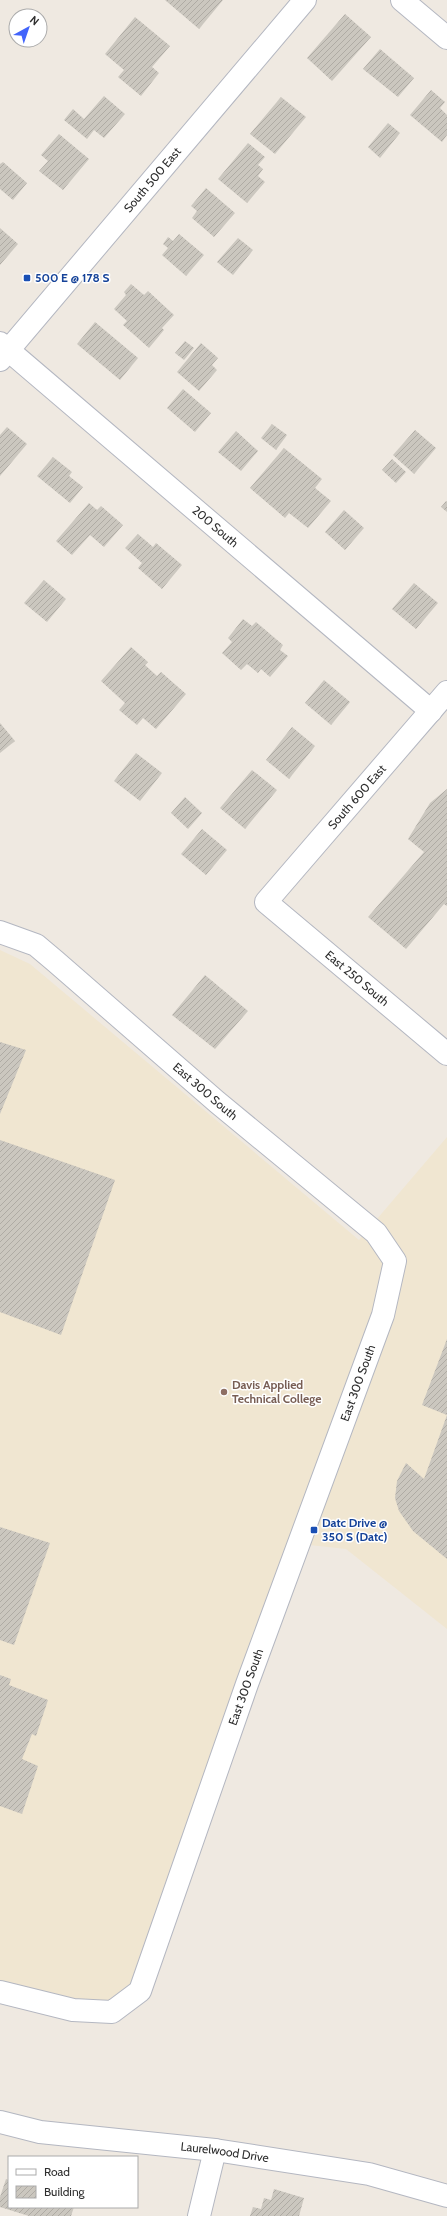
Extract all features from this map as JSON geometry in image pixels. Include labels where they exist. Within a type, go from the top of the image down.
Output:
[{"type":"street","name":"South 500 East","points":[[3,351],[305,0]]},
{"type":"street","points":[[402,0],[447,38]]},
{"type":"street","name":"200 South","points":[[3,351],[431,711]]},
{"type":"street","name":"South 600 East","points":[[266,902],[447,692]]},
{"type":"street","name":"East 250 South","points":[[266,902],[447,1054]]},
{"type":"street","name":"East 300 South","points":[[0,932],[36,945],[217,1102],[376,1233],[396,1260],[383,1315],[247,1684],[140,1991],[112,2012],[73,2010],[0,1992]]},
{"type":"street","name":"Laurelwood Drive","points":[[0,2122],[40,2132],[215,2150],[369,2174],[447,2196]]},
{"type":"street","points":[[199,2216],[215,2150]]},
{"type":"shaded area","name":"Davis Applied Technical College","points":[[0,950],[30,964],[359,1240],[447,1137],[447,1629],[346,1549],[291,1543],[126,1995],[103,2010],[0,1986]]},
{"type":"building","points":[[165,0],[223,0],[199,29]]},
{"type":"building","points":[[345,14],[371,37],[332,81],[307,58]]},
{"type":"building","points":[[135,17],[170,46],[152,67],[159,73],[141,96],[118,77],[124,70],[105,54]]},
{"type":"building","points":[[380,49],[414,78],[398,97],[363,69]]},
{"type":"building","points":[[431,90],[445,102],[440,108],[447,115],[447,135],[442,142],[410,115]]},
{"type":"building","points":[[104,96],[125,114],[104,138],[94,130],[87,139],[64,120],[73,109],[84,119]]},
{"type":"building","points":[[281,97],[306,117],[275,154],[250,134]]},
{"type":"building","points":[[388,123],[400,133],[380,158],[368,147]]},
{"type":"building","points":[[59,134],[89,159],[63,190],[39,171],[48,161],[41,155]]},
{"type":"building","points":[[248,143],[265,157],[258,165],[263,169],[258,176],[265,182],[247,203],[218,179]]},
{"type":"building","points":[[3,162],[27,183],[13,200],[0,189],[0,164]]},
{"type":"building","points":[[206,188],[235,213],[214,237],[192,218],[197,211],[191,206]]},
{"type":"building","points":[[0,228],[18,244],[0,265]]},
{"type":"building","points":[[179,234],[204,255],[186,276],[162,255],[168,248],[163,244],[168,237],[173,241]]},
{"type":"building","points":[[238,238],[253,250],[233,275],[217,262]]},
{"type":"building","points":[[131,284],[144,295],[148,291],[174,315],[162,328],[164,330],[149,348],[123,325],[127,321],[114,309],[126,295],[124,292]]},
{"type":"building","points":[[95,322],[138,358],[120,380],[77,344]]},
{"type":"building","points":[[185,341],[194,348],[184,360],[175,353]]},
{"type":"building","points":[[201,343],[218,358],[212,365],[217,370],[199,391],[177,372]]},
{"type":"building","points":[[183,389],[211,413],[195,432],[167,408]]},
{"type":"building","points":[[272,424],[287,435],[276,450],[261,438]]},
{"type":"building","points":[[7,427],[27,444],[0,476],[0,435]]},
{"type":"building","points":[[415,430],[436,448],[414,474],[393,455]]},
{"type":"building","points":[[236,431],[258,451],[241,471],[218,452]]},
{"type":"building","points":[[284,448],[322,479],[315,488],[331,501],[308,528],[289,513],[285,518],[250,488]]},
{"type":"building","points":[[53,457],[72,472],[69,476],[83,487],[70,503],[37,476]]},
{"type":"building","points":[[392,459],[406,472],[396,483],[382,470]]},
{"type":"building","points":[[446,501],[447,502],[447,512],[441,507]]},
{"type":"building","points":[[89,503],[97,510],[101,506],[123,525],[104,547],[90,535],[72,555],[56,541]]},
{"type":"building","points":[[344,510],[364,528],[345,550],[325,532]]},
{"type":"building","points":[[138,534],[153,547],[156,543],[182,565],[162,589],[138,568],[142,563],[125,548]]},
{"type":"building","points":[[44,580],[66,599],[47,622],[24,603]]},
{"type":"building","points":[[414,583],[438,603],[416,629],[392,609]]},
{"type":"building","points":[[243,619],[252,626],[256,622],[283,645],[280,650],[288,656],[270,677],[261,669],[258,673],[247,664],[241,670],[222,653],[232,642],[228,638]]},
{"type":"building","points":[[131,647],[148,662],[145,665],[157,676],[161,672],[186,694],[156,729],[143,718],[137,725],[119,710],[125,703],[101,681]]},
{"type":"building","points":[[324,680],[350,702],[331,725],[305,703]]},
{"type":"building","points":[[0,723],[15,741],[0,753]]},
{"type":"building","points":[[292,727],[315,746],[289,779],[266,760]]},
{"type":"building","points":[[136,753],[162,773],[140,801],[114,781]]},
{"type":"building","points":[[252,770],[277,790],[245,829],[220,808]]},
{"type":"building","points":[[447,789],[447,906],[444,904],[406,949],[368,917],[424,852],[408,839],[430,803]]},
{"type":"building","points":[[185,797],[202,813],[188,829],[171,813]]},
{"type":"building","points":[[202,829],[227,850],[206,875],[181,854]]},
{"type":"building","points":[[205,975],[248,1011],[215,1049],[172,1015]]},
{"type":"building","points":[[0,1042],[26,1050],[0,1114]]},
{"type":"building","points":[[0,1140],[115,1180],[61,1335],[0,1312]]},
{"type":"building","points":[[447,1339],[447,1415],[422,1405]]},
{"type":"building","points":[[447,1415],[447,1559],[413,1531],[399,1511],[395,1498],[397,1481],[406,1463],[424,1479]]},
{"type":"building","points":[[0,1527],[50,1543],[14,1645],[0,1640]]},
{"type":"building","points":[[0,1675],[11,1679],[9,1685],[48,1700],[36,1736],[32,1734],[22,1759],[38,1766],[22,1814],[0,1806]]},
{"type":"building","points":[[6,2179],[8,2180],[8,2208],[74,2208],[71,2216],[29,2216],[0,2207],[0,2197]]},
{"type":"building","points":[[274,2189],[304,2198],[299,2216],[250,2216],[253,2207],[261,2209],[264,2198],[271,2200]]},
{"type":"place","name":"500 E @ 178 S","points":[[27,278]]},
{"type":"place","name":"Davis Applied Technical College","points":[[224,1392]]},
{"type":"place","name":"Datc Drive @ 350 S (Datc)","points":[[314,1530]]}]
